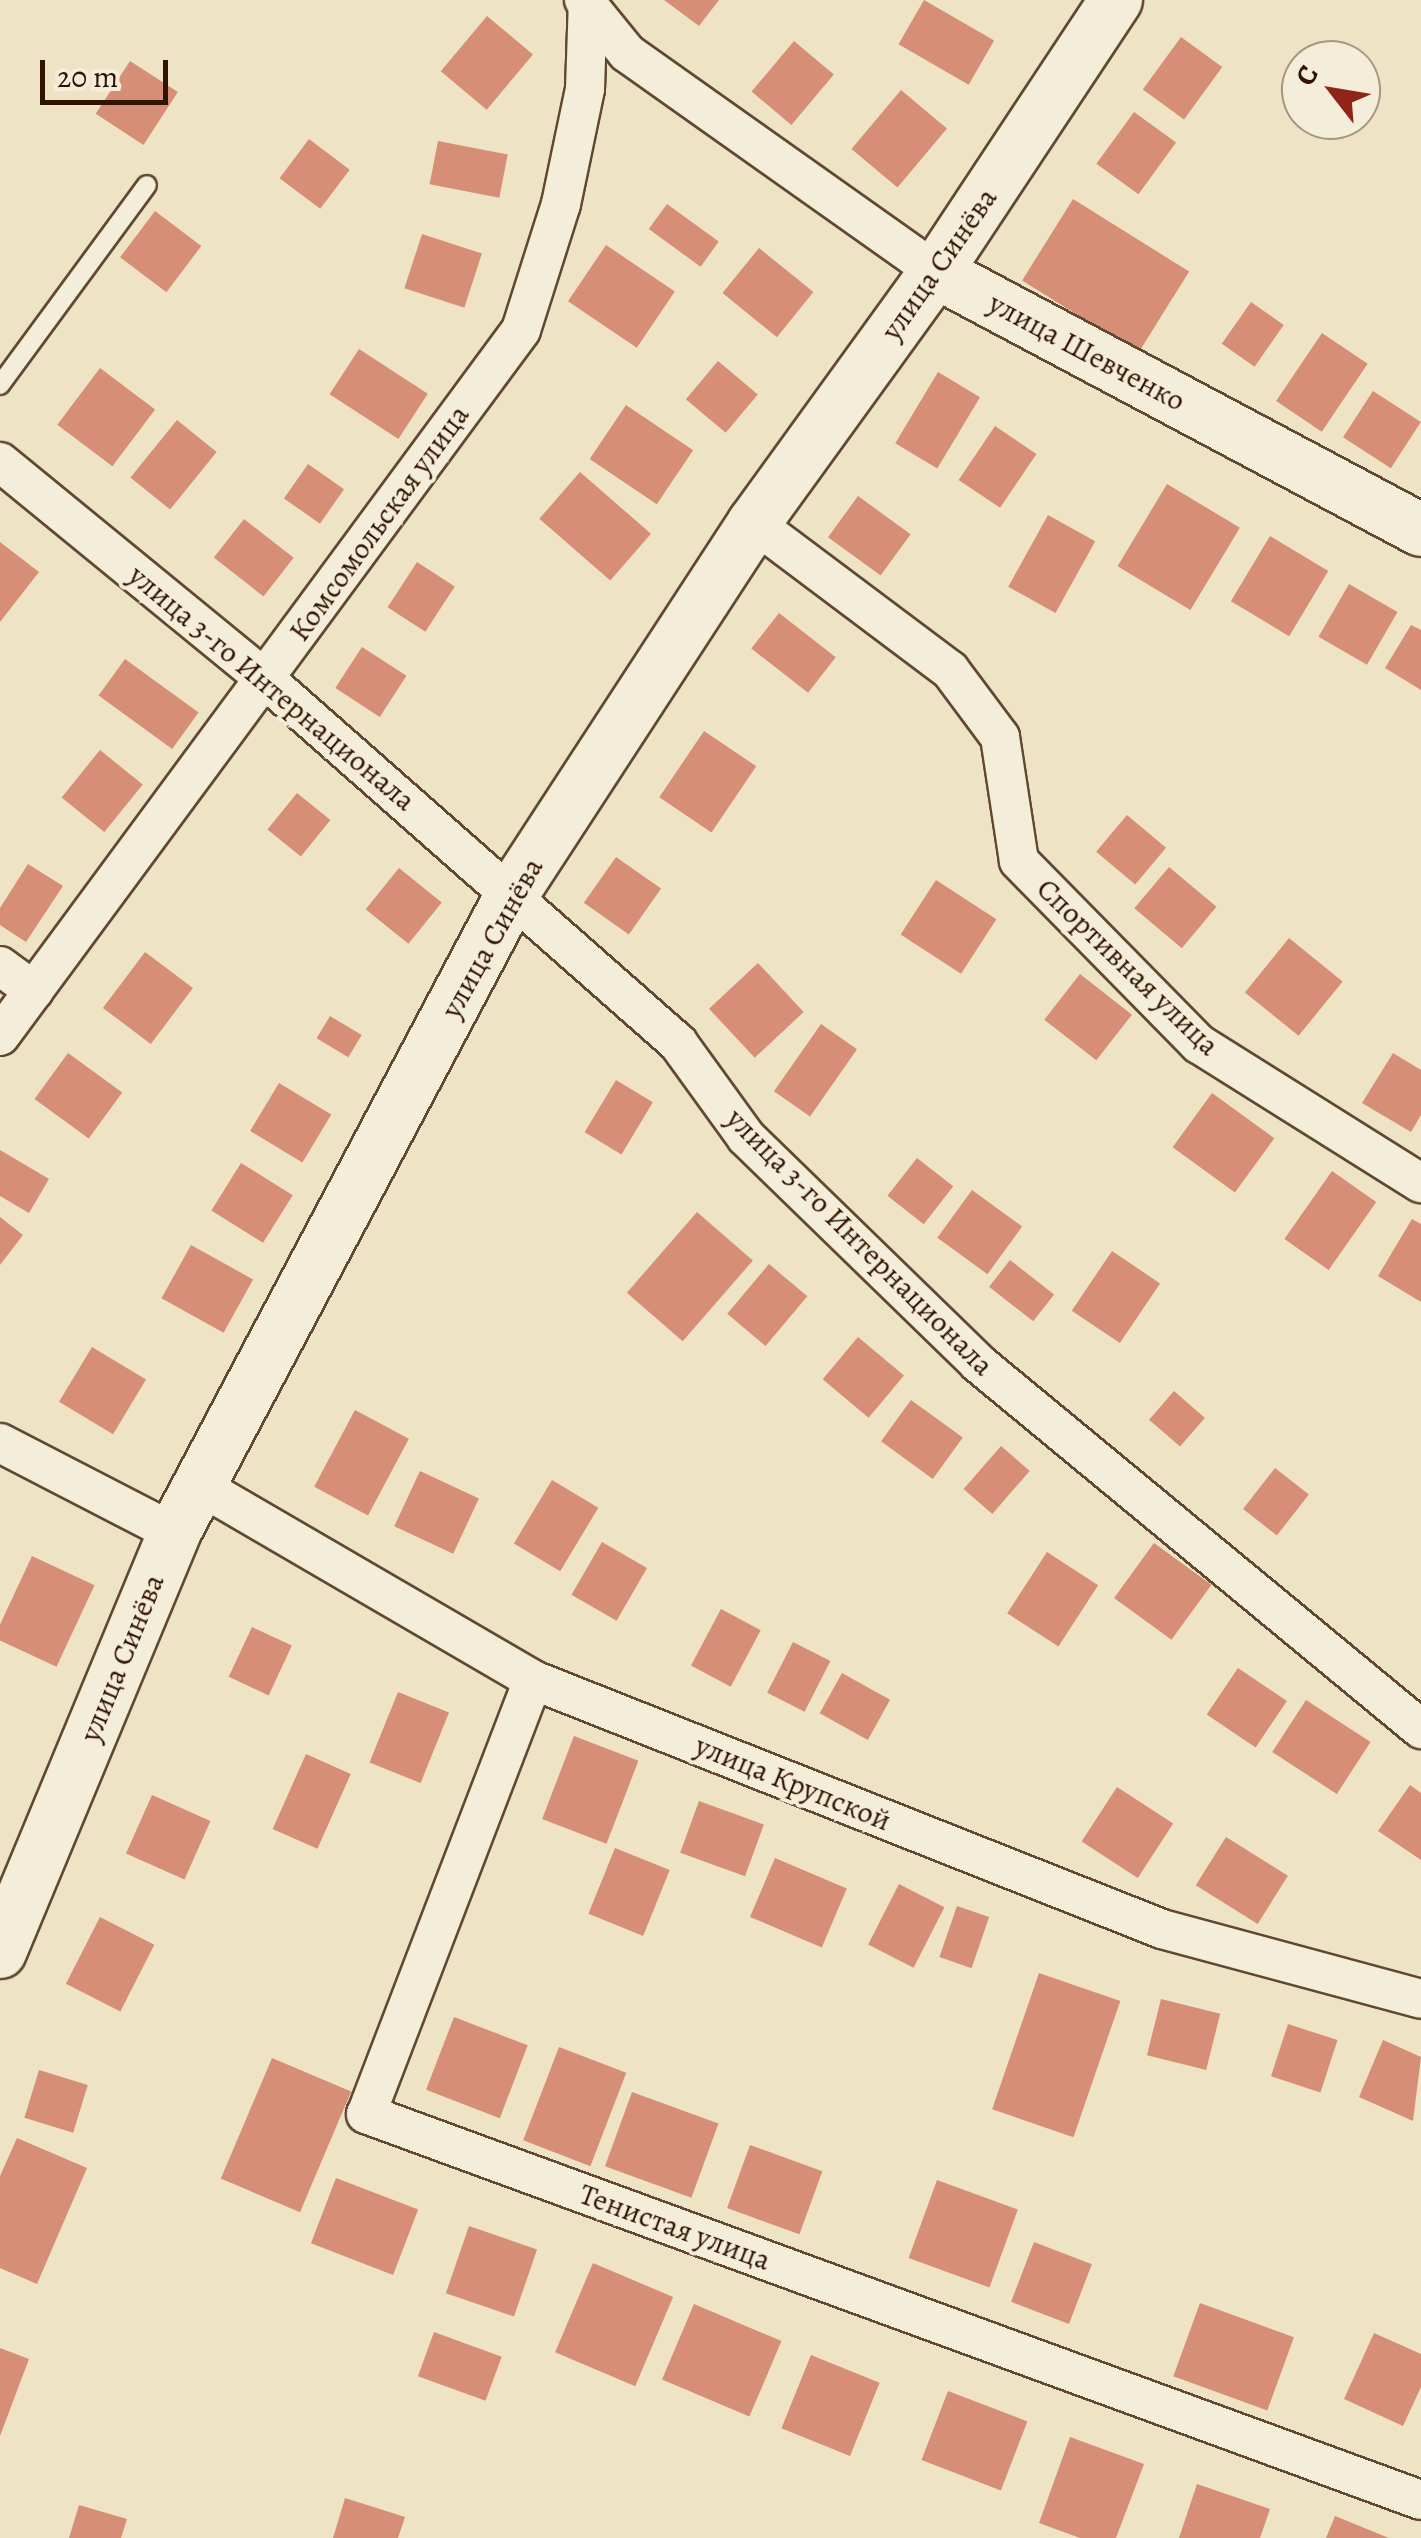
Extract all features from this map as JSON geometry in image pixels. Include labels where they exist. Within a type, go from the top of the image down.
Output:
[{"type":"main road","name":"улица Синёва","points":[[0,1952],[174,1533],[512,894],[754,523],[936,272],[1116,0]]},
{"type":"main road","name":"улица Шевченко","points":[[936,272],[1421,530]]},
{"type":"street","name":"улица Шевченко","points":[[586,1],[627,53],[936,272]]},
{"type":"street","name":"Комсомольская улица","points":[[0,1036],[521,330],[560,204],[585,89],[586,1]]},
{"type":"street","name":"улица 3-го Интернационала","points":[[0,462],[265,678],[678,1043],[746,1137],[978,1364],[1421,1729]]},
{"type":"street","name":"Спортивная улица","points":[[754,523],[950,670],[1000,737],[1019,861],[1200,1044],[1421,1183]]},
{"type":"street","points":[[0,966],[34,991]]},
{"type":"street","points":[[0,1443],[174,1533]]},
{"type":"street","name":"улица Крупской","points":[[200,1486],[533,1680],[1162,1928],[1421,1999]]},
{"type":"street","name":"Тенистая улица","points":[[533,1680],[366,2114],[1421,2500]]},
{"type":"lane","points":[[0,385],[148,185]]},
{"type":"building","points":[[664,0],[719,0],[699,26]]},
{"type":"building","points":[[924,0],[994,40],[969,85],[898,44]]},
{"type":"building","points":[[487,16],[533,55],[487,110],[441,71]]},
{"type":"building","points":[[1181,37],[1222,67],[1184,120],[1143,90]]},
{"type":"building","points":[[794,41],[834,74],[791,125],[752,92]]},
{"type":"building","points":[[130,61],[178,92],[143,145],[96,114]]},
{"type":"building","points":[[901,90],[947,129],[897,188],[852,149]]},
{"type":"building","points":[[1134,112],[1176,143],[1138,194],[1096,164]]},
{"type":"building","points":[[309,139],[350,170],[320,209],[280,178]]},
{"type":"building","points":[[438,141],[508,155],[499,198],[430,184]]},
{"type":"building","points":[[1073,199],[1189,272],[1138,353],[1022,280]]},
{"type":"building","points":[[667,204],[719,242],[701,267],[649,229]]},
{"type":"building","points":[[155,211],[201,246],[166,292],[120,257]]},
{"type":"building","points":[[422,234],[482,253],[464,308],[404,288]]},
{"type":"building","points":[[606,245],[675,291],[637,348],[568,301]]},
{"type":"building","points":[[759,248],[813,292],[777,337],[722,293]]},
{"type":"building","points":[[1251,302],[1284,325],[1255,367],[1222,344]]},
{"type":"building","points":[[1322,333],[1368,364],[1322,432],[1276,401]]},
{"type":"building","points":[[359,349],[428,394],[398,439],[330,394]]},
{"type":"building","points":[[718,361],[758,394],[726,433],[686,399]]},
{"type":"building","points":[[100,368],[155,410],[112,466],[57,425]]},
{"type":"building","points":[[938,372],[980,397],[937,468],[895,443]]},
{"type":"building","points":[[1373,391],[1421,422],[1391,468],[1343,437]]},
{"type":"building","points":[[626,405],[693,450],[657,504],[590,459]]},
{"type":"building","points":[[177,420],[217,452],[170,510],[130,478]]},
{"type":"building","points":[[995,426],[1036,454],[1000,508],[959,480]]},
{"type":"building","points":[[308,464],[344,489],[320,524],[284,498]]},
{"type":"building","points":[[580,472],[651,534],[610,580],[539,519]]},
{"type":"building","points":[[1167,484],[1240,528],[1190,610],[1118,566]]},
{"type":"building","points":[[858,496],[911,534],[881,575],[828,537]]},
{"type":"building","points":[[1048,515],[1095,541],[1055,613],[1008,587]]},
{"type":"building","points":[[244,519],[294,558],[263,596],[214,558]]},
{"type":"building","points":[[1270,536],[1328,571],[1289,636],[1231,601]]},
{"type":"building","points":[[0,542],[39,572],[0,622]]},
{"type":"building","points":[[417,562],[455,587],[425,632],[388,607]]},
{"type":"building","points":[[1349,584],[1397,612],[1367,665],[1318,637]]},
{"type":"building","points":[[779,613],[836,657],[808,693],[751,648]]},
{"type":"building","points":[[1411,625],[1421,630],[1421,690],[1385,668]]},
{"type":"building","points":[[362,647],[406,676],[380,717],[335,688]]},
{"type":"building","points":[[125,659],[199,712],[172,749],[99,695]]},
{"type":"building","points":[[704,731],[756,766],[711,833],[659,797]]},
{"type":"building","points":[[100,750],[143,785],[104,832],[62,797]]},
{"type":"building","points":[[297,793],[330,820],[301,857],[267,830]]},
{"type":"building","points":[[1127,815],[1166,848],[1135,885],[1096,852]]},
{"type":"building","points":[[616,857],[661,889],[629,934],[584,903]]},
{"type":"building","points":[[28,864],[63,886],[26,942],[0,925],[0,908]]},
{"type":"building","points":[[1169,867],[1216,907],[1182,948],[1134,908]]},
{"type":"building","points":[[399,868],[442,903],[408,944],[366,909]]},
{"type":"building","points":[[936,880],[996,919],[961,974],[901,935]]},
{"type":"building","points":[[1289,938],[1343,981],[1299,1036],[1245,992]]},
{"type":"building","points":[[145,952],[193,988],[151,1044],[103,1008]]},
{"type":"building","points":[[758,963],[804,1012],[755,1058],[709,1009]]},
{"type":"building","points":[[1080,974],[1132,1015],[1096,1060],[1044,1020]]},
{"type":"building","points":[[330,1016],[362,1035],[348,1057],[317,1038]]},
{"type":"building","points":[[821,1024],[857,1049],[810,1116],[774,1091]]},
{"type":"building","points":[[68,1053],[122,1092],[89,1138],[34,1099]]},
{"type":"building","points":[[1393,1053],[1421,1070],[1421,1115],[1411,1132],[1362,1103]]},
{"type":"building","points":[[616,1080],[653,1102],[621,1154],[585,1132]]},
{"type":"building","points":[[279,1083],[331,1114],[302,1162],[250,1131]]},
{"type":"building","points":[[1212,1093],[1274,1138],[1235,1192],[1173,1147]]},
{"type":"building","points":[[0,1150],[49,1179],[29,1213],[0,1196]]},
{"type":"building","points":[[917,1158],[953,1186],[924,1224],[887,1196]]},
{"type":"building","points":[[241,1163],[293,1195],[263,1243],[211,1210]]},
{"type":"building","points":[[1332,1171],[1376,1202],[1329,1270],[1284,1239]]},
{"type":"building","points":[[972,1190],[1022,1226],[987,1274],[937,1238]]},
{"type":"building","points":[[697,1212],[753,1261],[683,1341],[627,1293]]},
{"type":"building","points":[[0,1217],[23,1235],[0,1265]]},
{"type":"building","points":[[1412,1219],[1421,1224],[1421,1302],[1378,1276]]},
{"type":"building","points":[[191,1245],[253,1279],[224,1333],[161,1298]]},
{"type":"building","points":[[1112,1251],[1160,1283],[1120,1343],[1072,1311]]},
{"type":"building","points":[[1010,1260],[1054,1294],[1033,1321],[989,1287]]},
{"type":"building","points":[[769,1264],[807,1296],[766,1346],[727,1314]]},
{"type":"building","points":[[858,1337],[904,1376],[869,1418],[823,1379]]},
{"type":"building","points":[[92,1347],[146,1379],[113,1434],[59,1402]]},
{"type":"building","points":[[1174,1391],[1205,1418],[1180,1447],[1149,1420]]},
{"type":"building","points":[[911,1400],[963,1438],[933,1479],[881,1441]]},
{"type":"building","points":[[355,1410],[409,1439],[368,1515],[314,1487]]},
{"type":"building","points":[[1001,1446],[1030,1471],[992,1514],[964,1489]]},
{"type":"building","points":[[1275,1468],[1309,1494],[1277,1535],[1243,1509]]},
{"type":"building","points":[[420,1471],[479,1498],[453,1554],[394,1526]]},
{"type":"building","points":[[552,1480],[598,1508],[560,1571],[514,1543]]},
{"type":"building","points":[[602,1542],[647,1568],[617,1621],[572,1595]]},
{"type":"building","points":[[1154,1543],[1211,1585],[1171,1640],[1114,1598]]},
{"type":"building","points":[[1047,1552],[1098,1585],[1058,1646],[1007,1613]]},
{"type":"building","points":[[32,1556],[95,1585],[56,1667],[0,1640],[0,1625]]},
{"type":"building","points":[[721,1609],[761,1630],[731,1687],[691,1666]]},
{"type":"building","points":[[252,1627],[292,1646],[269,1695],[229,1677]]},
{"type":"building","points":[[793,1642],[830,1661],[805,1712],[767,1693]]},
{"type":"building","points":[[1238,1668],[1287,1701],[1256,1747],[1207,1714]]},
{"type":"building","points":[[842,1673],[890,1700],[868,1740],[820,1713]]},
{"type":"building","points":[[398,1692],[449,1713],[421,1783],[370,1762]]},
{"type":"building","points":[[1306,1700],[1371,1742],[1337,1794],[1272,1752]]},
{"type":"building","points":[[574,1736],[638,1761],[607,1844],[542,1819]]},
{"type":"building","points":[[306,1754],[351,1774],[317,1849],[273,1829]]},
{"type":"building","points":[[1410,1785],[1421,1793],[1421,1860],[1378,1831]]},
{"type":"building","points":[[1117,1787],[1173,1823],[1138,1878],[1082,1842]]},
{"type":"building","points":[[152,1795],[210,1821],[184,1879],[126,1853]]},
{"type":"building","points":[[699,1801],[764,1825],[745,1876],[680,1853]]},
{"type":"building","points":[[1226,1837],[1288,1876],[1258,1924],[1196,1885]]},
{"type":"building","points":[[615,1848],[670,1870],[643,1936],[588,1914]]},
{"type":"building","points":[[775,1858],[847,1888],[822,1947],[750,1917]]},
{"type":"building","points":[[899,1884],[944,1907],[914,1968],[868,1945]]},
{"type":"building","points":[[957,1906],[989,1917],[972,1968],[939,1957]]},
{"type":"building","points":[[100,1917],[154,1945],[120,2012],[66,1984]]},
{"type":"building","points":[[1039,1973],[1120,2001],[1073,2137],[992,2109]]},
{"type":"building","points":[[1161,1999],[1220,2014],[1206,2070],[1147,2055]]},
{"type":"building","points":[[454,2017],[528,2045],[500,2118],[426,2090]]},
{"type":"building","points":[[1288,2024],[1337,2040],[1320,2092],[1271,2076]]},
{"type":"building","points":[[1383,2040],[1421,2057],[1413,2121],[1359,2097]]},
{"type":"building","points":[[559,2047],[626,2073],[590,2166],[523,2140]]},
{"type":"building","points":[[272,2058],[351,2092],[300,2212],[221,2179]]},
{"type":"building","points":[[39,2070],[88,2085],[73,2133],[24,2118]]},
{"type":"building","points":[[632,2092],[718,2123],[691,2198],[605,2166]]},
{"type":"building","points":[[17,2138],[87,2168],[37,2284],[0,2268],[0,2176]]},
{"type":"building","points":[[750,2145],[822,2171],[799,2234],[727,2208]]},
{"type":"building","points":[[336,2178],[418,2210],[393,2275],[311,2243]]},
{"type":"building","points":[[937,2180],[1018,2209],[989,2287],[909,2258]]},
{"type":"building","points":[[469,2226],[537,2249],[514,2317],[446,2293]]},
{"type":"building","points":[[1034,2242],[1092,2264],[1069,2324],[1011,2302]]},
{"type":"building","points":[[593,2263],[673,2297],[635,2386],[555,2352]]},
{"type":"building","points":[[1200,2303],[1294,2337],[1267,2410],[1173,2376]]},
{"type":"building","points":[[694,2304],[781,2341],[749,2417],[662,2379]]},
{"type":"building","points":[[434,2332],[502,2357],[486,2401],[418,2376]]},
{"type":"building","points":[[1374,2333],[1421,2354],[1421,2387],[1403,2426],[1344,2399]]},
{"type":"building","points":[[0,2348],[29,2359],[0,2436]]},
{"type":"building","points":[[811,2355],[880,2383],[850,2456],[781,2428]]},
{"type":"building","points":[[948,2391],[1027,2421],[1001,2491],[921,2460]]},
{"type":"building","points":[[1070,2437],[1144,2464],[1116,2538],[1080,2538],[1039,2523]]},
{"type":"building","points":[[1197,2484],[1270,2509],[1260,2538],[1179,2538]]},
{"type":"building","points":[[345,2498],[405,2517],[398,2538],[333,2538]]},
{"type":"building","points":[[79,2505],[127,2519],[121,2538],[69,2538]]},
{"type":"building","points":[[1335,2516],[1389,2538],[1326,2538]]}]
